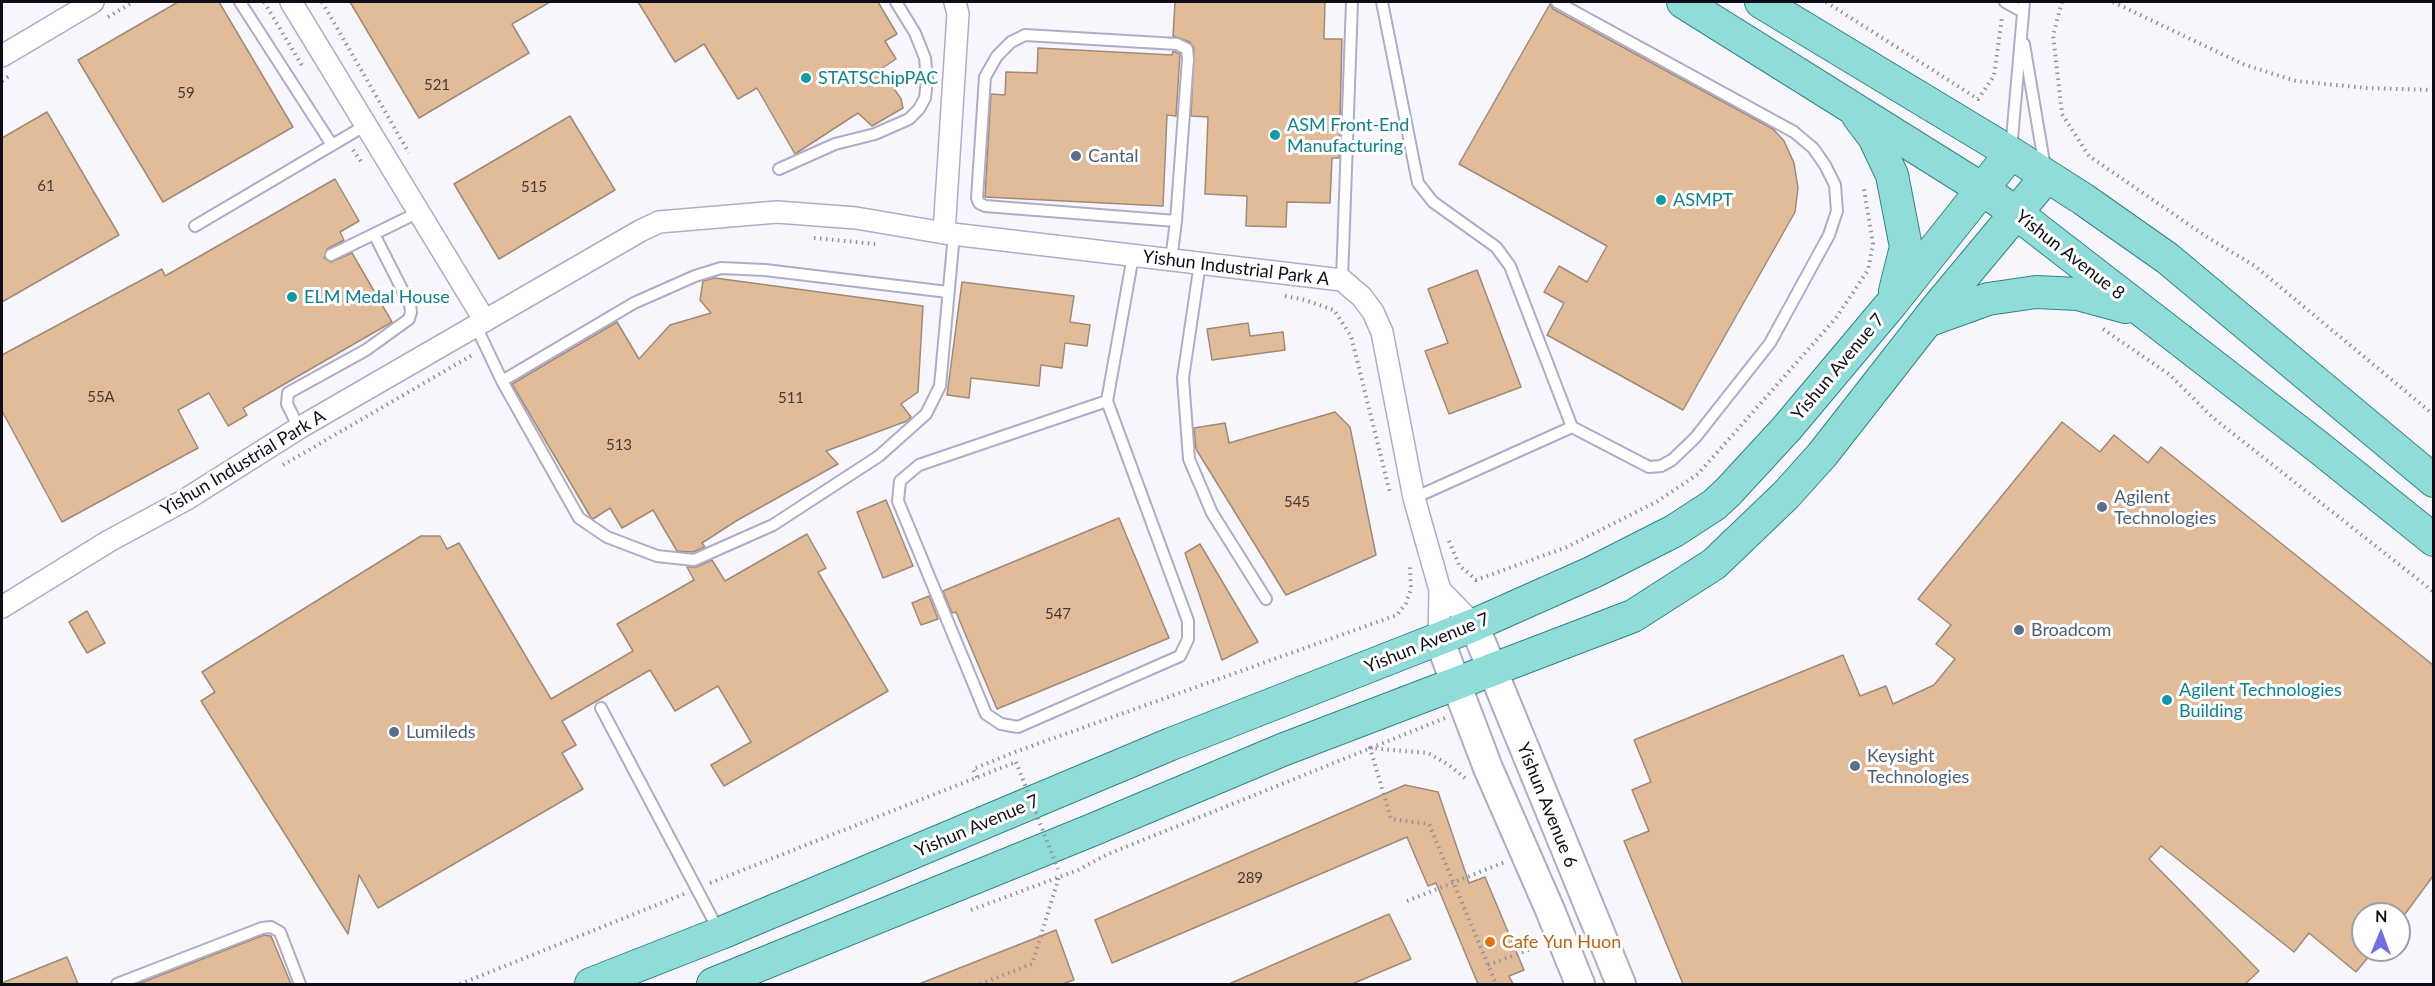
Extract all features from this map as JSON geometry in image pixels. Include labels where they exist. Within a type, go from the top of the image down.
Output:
[{"type":"main road","name":"Yishun Avenue 8","points":[[1683,2],[1982,189],[2016,213],[2317,446],[2433,540]]},
{"type":"main road","points":[[1761,2],[2047,176],[2167,258],[2433,481]]},
{"type":"main road","points":[[1851,106],[1874,137],[1892,175],[1906,247],[1892,303]]},
{"type":"main road","name":"Yishun Avenue 7","points":[[591,984],[721,933],[1171,744],[1474,625],[1593,572],[1664,537],[1714,505],[1787,428],[1892,303],[2010,153]]},
{"type":"main road","points":[[712,984],[1092,830],[1282,750],[1633,616],[1714,564],[1786,495],[1822,455],[1926,322],[2047,176]]},
{"type":"main road","points":[[1926,322],[1988,299],[2036,292],[2078,294],[2141,311]]},
{"type":"main road","name":"Yishun Avenue 6","points":[[1474,625],[1621,984]]},
{"type":"main road","name":"Yishun Avenue 6","points":[[1439,639],[1455,684],[1580,984]]},
{"type":"main road","points":[[1263,709],[1282,750]]},
{"type":"street","points":[[2,56],[93,2]]},
{"type":"street","points":[[291,2],[419,212],[481,324]]},
{"type":"street","points":[[949,234],[958,14],[956,2]]},
{"type":"street","name":"Yishun Industrial Park A","points":[[2,607],[109,541],[185,500],[299,428],[640,231],[659,222],[777,212],[856,218],[949,234],[1342,280],[1362,297],[1373,312],[1382,332],[1414,498],[1440,590],[1439,639]]},
{"type":"street","name":"Yishun Industrial Park A","points":[[1440,590],[1474,625]]},
{"type":"lane","points":[[240,2],[332,145]]},
{"type":"lane","points":[[779,169],[835,144],[875,134],[909,119],[919,110],[925,98],[927,80],[925,58],[915,33],[896,2]]},
{"type":"lane","points":[[1342,280],[1352,2]]},
{"type":"lane","points":[[1382,2],[1418,183],[1433,202],[1496,247],[1510,266],[1572,427],[1649,467],[1661,466],[1672,460],[1695,438],[1770,343],[1829,235],[1837,211],[1835,185],[1813,148],[1794,132],[1557,2]]},
{"type":"lane","points":[[2004,7],[2024,7],[2010,153]]},
{"type":"lane","points":[[2022,29],[2047,176]]},
{"type":"lane","points":[[1171,260],[1176,220],[1187,49],[1177,44],[1025,35],[1011,42],[997,56],[985,77],[977,198],[979,203],[985,206],[1176,220]]},
{"type":"lane","points":[[195,226],[366,125]]},
{"type":"lane","points":[[331,255],[419,212]]},
{"type":"lane","points":[[299,428],[287,404],[288,393],[366,350],[409,319],[410,305],[374,234]]},
{"type":"lane","points":[[481,324],[502,381],[579,518],[607,537],[657,556],[694,560],[773,525],[879,456],[926,414],[940,386],[948,292],[949,234]]},
{"type":"lane","points":[[1107,401],[919,465],[900,481],[898,501],[902,512],[986,714],[1001,724],[1018,727],[1180,656],[1188,639],[1188,621],[1107,401],[1133,256]]},
{"type":"lane","points":[[1200,263],[1183,378],[1189,459],[1212,513],[1266,599]]},
{"type":"lane","points":[[502,381],[634,303],[695,276],[721,268],[765,270],[948,292]]},
{"type":"lane","points":[[1414,498],[1572,427]]},
{"type":"lane","points":[[602,708],[721,933]]},
{"type":"lane","points":[[117,984],[262,928],[271,927],[280,932],[300,984]]},
{"type":"path","points":[[1826,2],[1978,99],[1994,76],[2004,7]]},
{"type":"path","points":[[2062,2],[2053,35],[2062,114],[2079,143],[2090,156],[2207,237],[2255,266],[2433,415]]},
{"type":"path","points":[[2113,2],[2245,65],[2296,81],[2366,88],[2433,90]]},
{"type":"path","points":[[2102,328],[2170,375],[2212,417],[2433,592]]},
{"type":"path","points":[[976,777],[973,770],[1015,752],[1397,615]]},
{"type":"path","points":[[1078,870],[1106,855],[1448,717]]},
{"type":"path","points":[[1370,748],[1428,753],[1449,765],[1470,783]]},
{"type":"path","points":[[1370,748],[1391,819],[1429,824],[1496,984]]},
{"type":"path","points":[[460,984],[1016,762],[1058,869]]},
{"type":"path","points":[[1407,901],[1506,862]]},
{"type":"path","points":[[980,984],[1032,964],[1059,876]]},
{"type":"path","points":[[1488,965],[1539,946]]},
{"type":"building","points":[[178,2],[219,2],[293,127],[163,202],[78,60]]},
{"type":"building","points":[[350,2],[550,2],[512,24],[529,53],[419,118]]},
{"type":"building","name":"STATSChipPAC","points":[[638,2],[878,2],[897,34],[885,41],[896,59],[881,69],[901,99],[903,108],[872,126],[858,113],[795,154],[757,88],[738,99],[704,44],[675,62]]},
{"type":"building","name":"ASM Front-End Manufacturing","points":[[1175,2],[1325,2],[1324,39],[1342,39],[1339,158],[1332,158],[1330,203],[1287,202],[1286,227],[1246,226],[1247,196],[1205,194],[1208,117],[1191,116],[1194,48],[1190,42],[1173,36]]},
{"type":"building","name":"ASMPT","points":[[1550,4],[1553,9],[1773,129],[1784,141],[1794,163],[1798,188],[1795,212],[1683,410],[1547,335],[1564,303],[1544,292],[1559,266],[1587,282],[1607,246],[1459,164]]},
{"type":"building","name":"Cantal","points":[[1038,48],[1172,55],[1173,51],[1180,54],[1176,116],[1167,115],[1163,206],[985,197],[991,94],[1005,95],[1006,72],[1037,73]]},
{"type":"building","points":[[47,112],[119,235],[2,302],[2,138]]},
{"type":"building","points":[[570,116],[615,190],[499,259],[454,184]]},
{"type":"building","points":[[335,179],[359,221],[340,232],[344,240],[327,249],[324,258],[331,262],[352,253],[392,322],[243,408],[247,415],[228,426],[209,393],[178,410],[198,448],[62,522],[2,411],[2,355],[162,269],[165,276]]},
{"type":"building","points":[[1477,270],[1521,387],[1449,414],[1425,351],[1448,343],[1428,289]]},
{"type":"building","points":[[715,278],[923,306],[918,392],[901,404],[911,417],[907,421],[826,451],[838,464],[736,521],[702,543],[705,547],[693,552],[677,551],[653,510],[622,528],[610,508],[593,519],[590,516],[512,384],[617,322],[639,359],[670,325],[711,313],[700,300],[703,281]]},
{"type":"building","points":[[962,282],[1074,296],[1070,322],[1090,325],[1087,346],[1065,343],[1062,368],[1041,365],[1039,386],[971,378],[969,398],[947,395]]},
{"type":"building","points":[[1248,323],[1250,336],[1283,332],[1285,350],[1212,360],[1207,329]]},
{"type":"building","points":[[1335,412],[1350,427],[1376,555],[1286,595],[1196,449],[1194,428],[1225,423],[1229,443]]},
{"type":"building","name":"Agilent Technologies Building","points":[[2062,422],[2100,452],[2114,435],[2148,463],[2161,447],[2433,665],[2433,876],[2411,906],[2411,902],[2351,902],[2351,962],[2364,962],[2356,972],[2309,933],[2294,952],[2161,846],[2149,859],[2259,971],[2245,984],[1683,984],[1624,841],[1649,831],[1632,790],[1651,782],[1634,740],[1843,655],[1860,696],[1886,686],[1893,704],[1934,685],[1955,659],[1936,644],[1951,625],[1918,599]]},
{"type":"building","points":[[886,500],[913,566],[883,578],[857,512]]},
{"type":"building","points":[[1119,518],[1169,638],[997,709],[956,612],[952,613],[943,591]]},
{"type":"building","name":"Lumileds","points":[[807,534],[826,568],[818,572],[888,691],[724,786],[711,765],[751,742],[718,686],[675,711],[650,670],[562,721],[576,745],[562,753],[583,789],[378,908],[359,875],[348,934],[201,701],[215,692],[202,672],[421,536],[440,536],[447,549],[459,543],[551,699],[633,651],[617,624],[694,580],[687,567],[696,567],[712,560],[725,581]]},
{"type":"building","points":[[1200,544],[1258,642],[1222,660],[1185,553]]},
{"type":"building","points":[[929,596],[938,619],[921,625],[912,603]]},
{"type":"building","points":[[87,611],[105,643],[87,653],[69,622]]},
{"type":"building","points":[[1405,785],[1438,792],[1469,883],[1485,877],[1524,970],[1509,976],[1513,984],[1478,984],[1436,883],[1428,886],[1407,837],[1112,963],[1095,920]]},
{"type":"building","points":[[1389,914],[1411,959],[1352,984],[1229,984]]},
{"type":"building","points":[[1056,930],[1074,980],[1062,984],[919,984]]},
{"type":"building","points":[[264,935],[271,936],[291,984],[138,984]]},
{"type":"building","points":[[67,957],[78,984],[2,984],[2,983]]},
{"type":"place","name":"STATSChipPAC","points":[[806,78]]},
{"type":"place","name":"ASM Front-End Manufacturing","points":[[1275,135]]},
{"type":"place","name":"Cantal","points":[[1076,156]]},
{"type":"place","name":"ASMPT","points":[[1661,200]]},
{"type":"place","name":"ELM Medal House","points":[[292,297]]},
{"type":"place","name":"Agilent Technologies","points":[[2102,507]]},
{"type":"place","name":"Broadcom","points":[[2019,630]]},
{"type":"place","name":"Agilent Technologies Building","points":[[2167,700]]},
{"type":"place","name":"Lumileds","points":[[394,732]]},
{"type":"place","name":"Keysight Technologies","points":[[1855,766]]},
{"type":"place","name":"Cafe Yun Huon","points":[[1490,942]]}]
